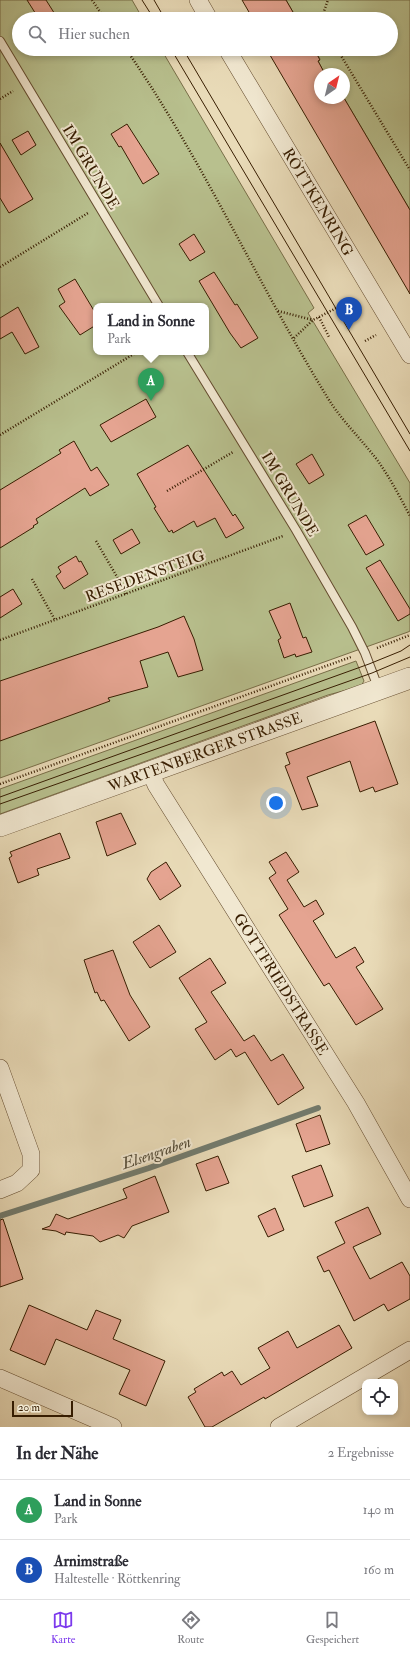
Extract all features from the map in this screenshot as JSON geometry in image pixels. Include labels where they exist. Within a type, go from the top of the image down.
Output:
[{"type":"street","points":[[198,0],[205,12]]},
{"type":"street","name":"RÖTTKENRING","points":[[231,56],[410,356]]},
{"type":"street","name":"WARTENBERGER STRASSE","points":[[0,826],[410,678]]},
{"type":"street","name":"GOTTFRIEDSTRASSE","points":[[150,772],[156,786],[356,1103],[410,1199]]},
{"type":"street","points":[[0,1068],[31,1154],[31,1170],[18,1183],[0,1190]]},
{"type":"street","points":[[279,1427],[410,1350]]},
{"type":"street","points":[[0,1378],[113,1427]]},
{"type":"lane","name":"IM GRUNDE","points":[[0,41],[98,207],[157,303]]},
{"type":"lane","name":"IM GRUNDE","points":[[189,355],[296,530],[352,627],[365,653],[379,690]]},
{"type":"path","points":[[92,0],[100,12]]},
{"type":"path","points":[[324,12],[328,0]]},
{"type":"path","points":[[131,56],[156,92],[330,401],[378,462],[395,488],[410,516]]},
{"type":"path","points":[[341,56],[410,170]]},
{"type":"path","points":[[0,267],[98,207]]},
{"type":"path","points":[[294,338],[319,317],[348,302],[358,304],[374,295]]},
{"type":"path","points":[[346,303],[354,321]]},
{"type":"path","points":[[278,310],[314,320]]},
{"type":"path","points":[[319,317],[329,336]]},
{"type":"path","points":[[0,435],[132,355]]},
{"type":"path","points":[[167,491],[244,446]]},
{"type":"path","name":"RESEDENSTEIG","points":[[0,640],[126,595],[284,536],[296,530]]},
{"type":"path","points":[[96,541],[123,586],[126,595]]},
{"type":"path","points":[[32,579],[55,620]]},
{"type":"path","points":[[0,784],[365,653],[410,635]]},
{"type":"green space","points":[[0,0],[132,0],[139,12],[12,12],[12,56],[165,56],[314,308],[308,313],[410,483],[410,631],[0,778]]},
{"type":"green space","points":[[286,0],[410,0],[410,210],[348,104],[350,104],[350,68],[322,68],[318,61],[320,59],[318,56],[398,56],[398,12],[293,12]]},
{"type":"green space","points":[[356,661],[364,681],[361,686],[328,695],[0,814],[0,789]]},
{"type":"building","points":[[27,0],[46,0],[54,12],[35,12]]},
{"type":"building","points":[[242,0],[286,0],[293,12],[249,12]]},
{"type":"building","points":[[271,56],[318,56],[320,60],[318,61],[322,68],[314,68],[314,104],[348,104],[410,210],[410,294]]},
{"type":"building","points":[[127,124],[159,174],[143,184],[121,146],[119,147],[111,134]]},
{"type":"building","points":[[28,131],[36,145],[21,155],[12,140]]},
{"type":"building","points":[[0,143],[33,199],[9,213],[0,198]]},
{"type":"building","points":[[194,234],[205,252],[190,261],[179,244]]},
{"type":"building","points":[[214,272],[235,305],[237,304],[258,338],[241,348],[230,333],[199,281]]},
{"type":"building","points":[[75,279],[93,309],[93,327],[80,335],[59,306],[65,302],[58,289]]},
{"type":"building","points":[[18,307],[39,347],[25,354],[12,332],[0,339],[0,318]]},
{"type":"building","points":[[146,399],[156,417],[111,442],[100,425]]},
{"type":"building","points":[[74,441],[91,471],[97,467],[109,485],[90,496],[85,488],[36,519],[38,523],[33,526],[34,527],[0,548],[0,490],[61,453],[59,450]]},
{"type":"building","points":[[188,445],[233,516],[235,514],[244,528],[226,538],[215,518],[197,527],[194,521],[173,533],[172,530],[169,532],[154,508],[156,507],[137,474]]},
{"type":"building","points":[[312,454],[324,475],[309,484],[296,464]]},
{"type":"building","points":[[366,515],[384,545],[366,555],[348,525]]},
{"type":"building","points":[[132,529],[140,543],[121,554],[113,540]]},
{"type":"building","points":[[76,556],[79,562],[81,561],[88,574],[64,589],[56,576],[61,572],[58,567]]},
{"type":"building","points":[[380,560],[410,609],[410,614],[398,621],[366,568]]},
{"type":"building","points":[[13,589],[22,604],[0,618],[0,597]]},
{"type":"building","points":[[290,603],[303,638],[306,637],[312,652],[296,657],[295,654],[284,658],[278,640],[281,638],[269,611]]},
{"type":"building","points":[[184,616],[194,639],[203,670],[178,677],[168,652],[140,661],[148,687],[108,698],[110,701],[0,741],[0,681],[158,627]]},
{"type":"building","points":[[375,721],[398,784],[375,792],[373,787],[360,792],[350,761],[307,777],[318,806],[302,810],[285,766],[290,764],[286,753]]},
{"type":"building","points":[[121,813],[136,844],[107,856],[96,822]]},
{"type":"building","points":[[60,833],[70,858],[37,869],[39,875],[18,883],[9,858],[12,856],[10,852]]},
{"type":"building","points":[[286,852],[299,872],[287,880],[304,907],[316,900],[324,914],[313,921],[336,958],[355,947],[364,962],[356,967],[383,1009],[356,1025],[329,983],[324,986],[279,915],[288,909],[269,878],[276,873],[269,862]]},
{"type":"building","points":[[166,862],[181,886],[160,900],[147,879],[151,872]]},
{"type":"building","points":[[159,925],[176,952],[150,968],[133,942]]},
{"type":"building","points":[[113,950],[130,995],[150,1027],[129,1041],[104,1000],[101,1001],[97,992],[95,993],[84,960]]},
{"type":"building","points":[[210,958],[226,983],[211,992],[244,1041],[254,1035],[271,1061],[283,1054],[304,1088],[278,1105],[245,1052],[236,1057],[231,1049],[215,1060],[195,1029],[207,1022],[179,978]]},
{"type":"building","points":[[320,1115],[330,1144],[306,1152],[296,1124]]},
{"type":"building","points":[[218,1156],[229,1183],[206,1191],[196,1164]]},
{"type":"building","points":[[321,1165],[333,1196],[304,1207],[292,1176]]},
{"type":"building","points":[[155,1176],[169,1212],[132,1226],[124,1238],[118,1235],[100,1242],[93,1236],[66,1232],[65,1235],[56,1231],[42,1229],[50,1226],[56,1214],[68,1219],[127,1198],[123,1189]]},
{"type":"building","points":[[368,1207],[381,1234],[353,1247],[370,1279],[402,1262],[410,1276],[410,1299],[388,1311],[384,1304],[354,1321],[329,1270],[324,1272],[317,1257],[345,1243],[335,1222]]},
{"type":"building","points":[[275,1208],[284,1230],[268,1237],[258,1216]]},
{"type":"building","points":[[3,1219],[23,1279],[0,1287],[0,1220]]},
{"type":"building","points":[[29,1305],[87,1330],[96,1310],[121,1320],[113,1339],[165,1361],[146,1406],[119,1394],[130,1370],[56,1339],[45,1365],[10,1350]]},
{"type":"building","points":[[339,1325],[352,1348],[265,1399],[264,1397],[212,1427],[205,1427],[188,1397],[196,1392],[194,1389],[222,1372],[224,1376],[232,1371],[241,1385],[270,1368],[258,1348],[288,1331],[297,1348]]},
{"type":"waterway","name":"Elsengraben","points":[[0,1216],[149,1168],[318,1108]]},
{"type":"tram line","points":[[142,0],[150,12]]},
{"type":"tram line","points":[[154,0],[161,12]]},
{"type":"tram line","points":[[175,56],[410,451]]},
{"type":"tram line","points":[[187,56],[410,434]]},
{"type":"tram line","points":[[0,797],[369,664],[401,651],[410,645]]},
{"type":"tram line","points":[[0,804],[372,673],[410,657]]},
{"type":"place","name":"Arnimstraße","points":[[349,330]]},
{"type":"place","name":"Land in Sonne","points":[[151,401]]}]
